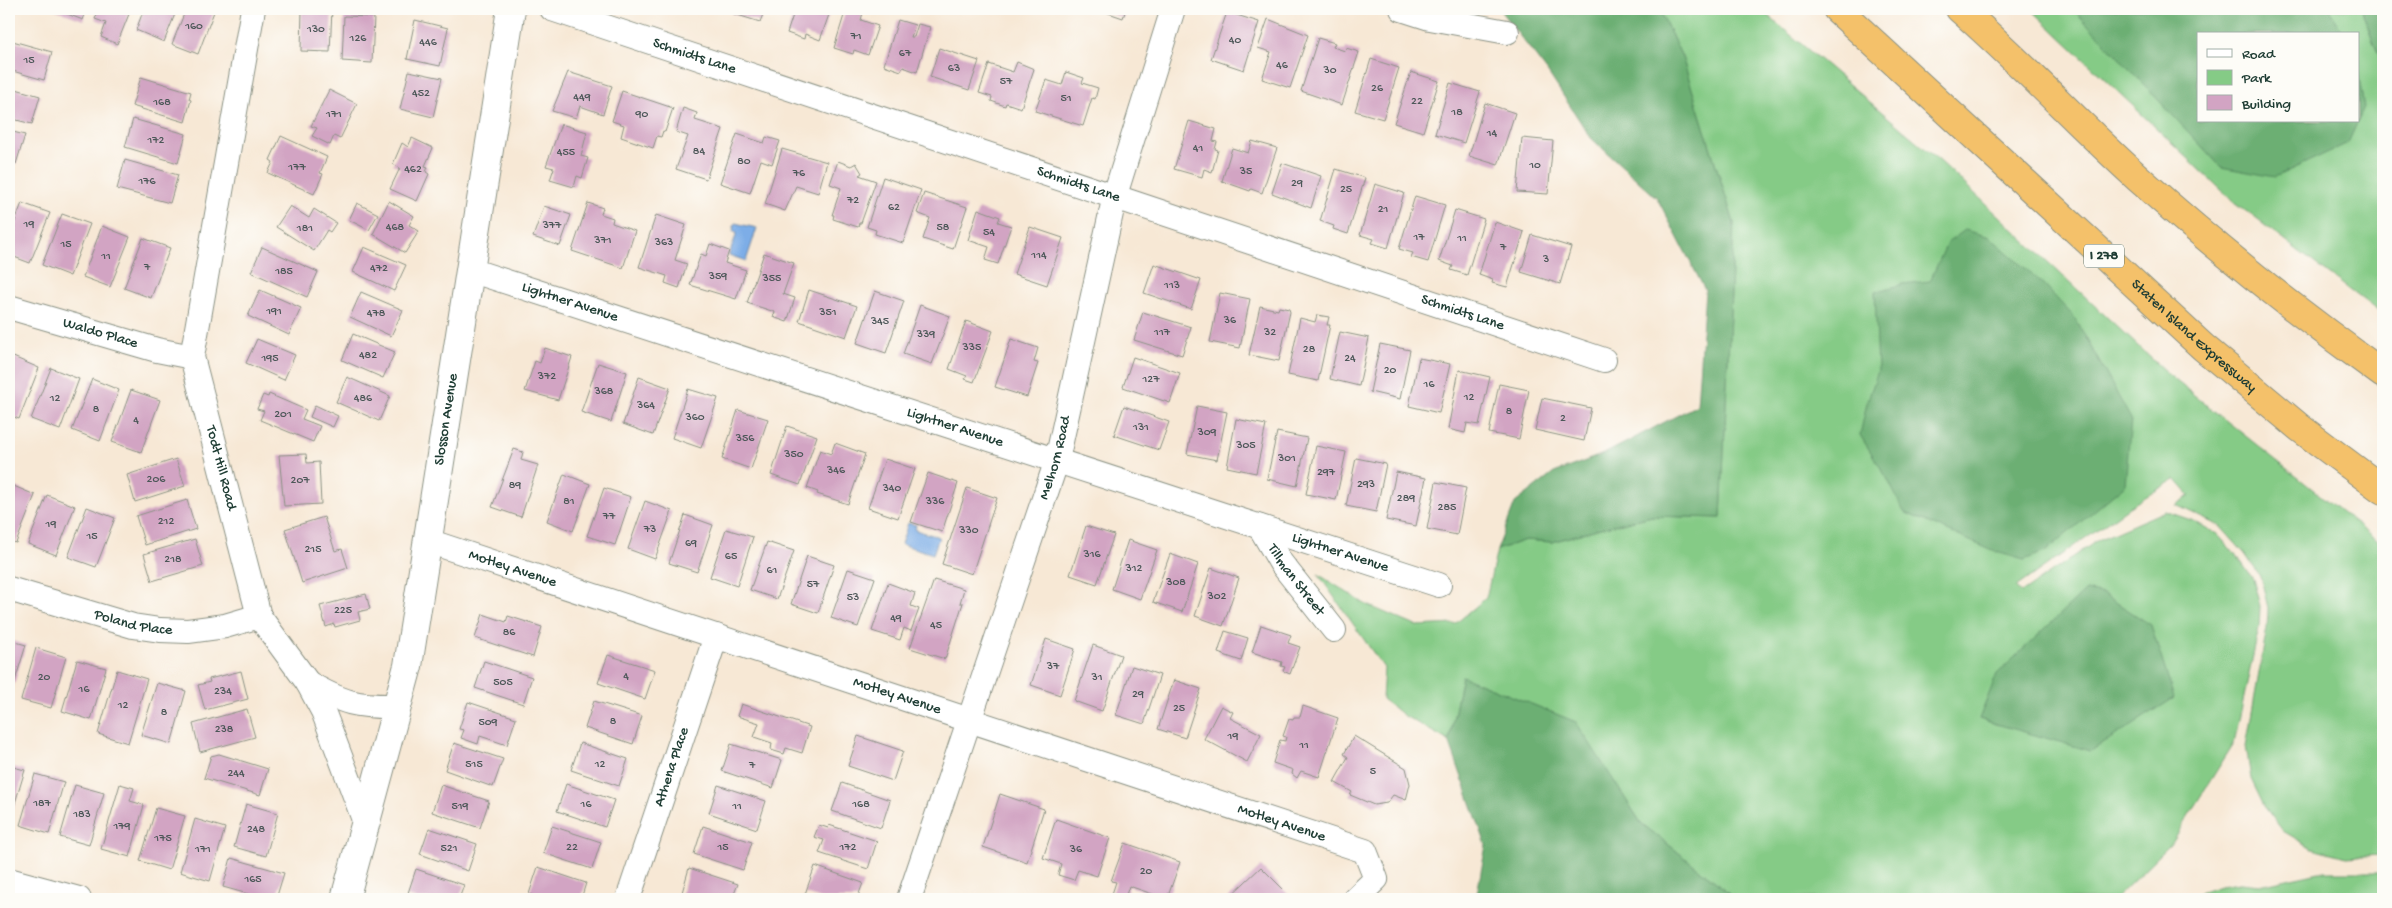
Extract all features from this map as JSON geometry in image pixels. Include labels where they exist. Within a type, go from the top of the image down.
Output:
[{"type":"highway","name":"Staten Island Expressway","points":[[1837,9],[2202,347],[2300,428],[2383,490]]},
{"type":"highway","points":[[1960,9],[1987,32],[2138,177],[2202,234],[2266,286],[2383,374]]},
{"type":"highway","points":[[1970,9],[1987,32]]},
{"type":"street","name":"Todt Hill Road","points":[[253,9],[192,357],[259,616],[308,683],[339,749],[366,826]]},
{"type":"street","name":"Slosson Avenue","points":[[366,826],[408,666],[511,9]]},
{"type":"street","name":"Schmidts Lane","points":[[552,9],[1115,195],[1604,360]]},
{"type":"street","name":"Melhorn Road","points":[[909,899],[1057,460],[1115,195],[1173,9]]},
{"type":"street","points":[[1402,9],[1430,18],[1507,32]]},
{"type":"street","name":"Lightner Avenue","points":[[470,270],[1439,585]]},
{"type":"street","name":"Waldo Place","points":[[9,307],[157,350],[192,357]]},
{"type":"street","name":"Tillman Street","points":[[1260,527],[1281,563],[1334,630]]},
{"type":"street","name":"Motley Avenue","points":[[428,540],[1366,851],[1376,879],[1355,899]]},
{"type":"street","name":"Poland Place","points":[[9,589],[133,626],[160,630],[188,631],[225,626],[259,616]]},
{"type":"street","name":"Athena Place","points":[[628,899],[716,636]]},
{"type":"street","points":[[308,683],[351,704],[367,707],[398,706]]},
{"type":"street","points":[[344,899],[366,826]]},
{"type":"street","points":[[9,880],[79,899]]},
{"type":"green space","points":[[1499,9],[1659,9],[1682,57],[1734,223],[1721,518],[1652,516],[1552,542],[1525,540],[1497,550],[1515,503],[1554,473],[1606,453],[1697,405],[1705,290],[1657,198],[1591,138],[1547,71]]},
{"type":"green space","points":[[1659,9],[1760,9],[1941,162],[2170,376],[2383,545],[2383,855],[2346,857],[2312,848],[2283,831],[2264,806],[2251,779],[2246,746],[2267,628],[2268,608],[2261,578],[2245,554],[2220,526],[2176,505],[2190,496],[2175,479],[2129,507],[2016,587],[2021,593],[2098,540],[2165,511],[2194,521],[2217,534],[2237,556],[2253,579],[2260,606],[2259,628],[2234,743],[2170,845],[2115,899],[1736,898],[1641,823],[1575,722],[1462,676],[1449,741],[1403,715],[1382,699],[1384,668],[1318,574],[1365,604],[1416,626],[1455,624],[1486,598],[1497,550],[1525,540],[1552,542],[1652,516],[1721,518],[1734,223],[1682,57]],"holes":[[[2174,698],[2010,727],[1979,719]]]},
{"type":"green space","points":[[2031,9],[2361,9],[2383,66],[2383,315],[2234,202]]},
{"type":"green space","points":[[2073,9],[2329,9],[2342,32],[2197,32],[2197,122],[2358,122],[2348,143],[2275,177],[2221,167]]},
{"type":"green space","points":[[2361,9],[2383,9],[2383,66]]},
{"type":"green space","points":[[2360,83],[2364,108],[2360,117]]},
{"type":"green space","points":[[1965,230],[1990,237],[2042,283],[2075,318],[2131,419],[2125,485],[2045,552],[2024,560],[1993,551],[1904,512],[1887,478],[1860,435],[1867,403],[1878,371],[1875,292],[1903,284],[1930,281],[1947,243]]},
{"type":"green space","points":[[2086,590],[2103,594],[2151,625],[2174,698],[2091,751],[1979,719],[1997,674]]},
{"type":"green space","points":[[1462,676],[1576,722],[1641,823],[1736,898],[1743,899],[1476,899],[1486,845],[1449,741]]},
{"type":"green space","points":[[2319,872],[2383,872],[2383,899],[2181,899],[2220,886],[2240,883],[2260,885]]},
{"type":"water","points":[[735,223],[757,228],[746,261],[729,255],[737,233],[733,231]]},
{"type":"water","points":[[908,523],[916,525],[915,530],[939,537],[933,554],[901,544]]},
{"type":"building","points":[[54,9],[87,9],[83,20]]},
{"type":"building","points":[[99,9],[131,9],[117,44],[101,37],[106,23],[95,19]]},
{"type":"building","points":[[144,9],[177,9],[164,42],[136,30]]},
{"type":"building","points":[[186,9],[215,9],[198,54],[172,44]]},
{"type":"building","points":[[302,9],[332,9],[330,52],[301,51]]},
{"type":"building","points":[[732,9],[765,9],[760,22],[731,13]]},
{"type":"building","points":[[795,9],[831,9],[820,40],[805,34],[804,39],[787,33]]},
{"type":"building","points":[[846,9],[864,9],[861,20],[878,26],[868,55],[854,50],[853,54],[834,48]]},
{"type":"building","points":[[1097,9],[1126,9],[1123,18]]},
{"type":"building","points":[[1227,12],[1259,22],[1244,70],[1211,59]]},
{"type":"building","points":[[344,16],[374,17],[372,63],[342,61]]},
{"type":"building","points":[[1268,19],[1308,35],[1290,88],[1262,79],[1271,52],[1258,48]]},
{"type":"building","points":[[415,20],[448,28],[440,66],[407,59]]},
{"type":"building","points":[[898,20],[915,25],[911,37],[914,37],[918,24],[930,27],[917,72],[903,67],[901,71],[884,65]]},
{"type":"building","points":[[1318,38],[1335,43],[1333,47],[1345,51],[1346,48],[1359,52],[1342,105],[1301,91]]},
{"type":"building","points":[[9,40],[52,52],[44,80],[9,70]]},
{"type":"building","points":[[939,48],[979,61],[969,90],[930,77]]},
{"type":"building","points":[[1371,59],[1399,68],[1383,119],[1355,111]]},
{"type":"building","points":[[1017,62],[1034,69],[1021,108],[1006,103],[1005,106],[991,101],[992,97],[979,93],[989,64],[1013,72]]},
{"type":"building","points":[[409,71],[442,78],[433,117],[400,109]]},
{"type":"building","points":[[568,72],[612,86],[603,114],[580,106],[576,118],[552,111]]},
{"type":"building","points":[[1066,72],[1084,78],[1082,83],[1098,88],[1095,99],[1092,98],[1083,126],[1035,111],[1046,80],[1062,85]]},
{"type":"building","points":[[1411,72],[1439,81],[1423,132],[1394,123]]},
{"type":"building","points":[[141,77],[191,92],[189,99],[191,100],[185,122],[132,106]]},
{"type":"building","points":[[1450,83],[1480,92],[1464,143],[1435,134]]},
{"type":"building","points":[[9,87],[40,96],[32,124],[9,118]]},
{"type":"building","points":[[329,90],[357,104],[340,139],[334,136],[330,145],[312,136],[317,128],[311,126]]},
{"type":"building","points":[[622,91],[673,108],[665,132],[663,131],[661,137],[657,136],[653,148],[621,137],[624,125],[612,121]]},
{"type":"building","points":[[1485,103],[1515,113],[1498,165],[1469,156]]},
{"type":"building","points":[[683,108],[697,113],[695,120],[723,129],[706,179],[676,169],[688,136],[676,132]]},
{"type":"building","points":[[133,119],[186,134],[178,163],[125,147]]},
{"type":"building","points":[[1189,121],[1216,129],[1213,141],[1217,142],[1215,149],[1218,150],[1212,172],[1204,169],[1202,177],[1174,169]]},
{"type":"building","points":[[561,124],[587,132],[581,156],[588,158],[582,178],[577,176],[574,187],[550,180],[554,168],[546,166]]},
{"type":"building","points":[[9,131],[25,135],[16,164],[9,162]]},
{"type":"building","points":[[737,134],[764,143],[766,137],[780,141],[772,164],[761,160],[750,193],[720,183]]},
{"type":"building","points":[[281,136],[327,157],[320,173],[323,174],[314,194],[268,173],[273,162],[270,160]]},
{"type":"building","points":[[412,138],[433,148],[425,166],[428,167],[426,172],[429,174],[417,201],[390,189],[400,168],[393,164],[402,143],[408,147]]},
{"type":"building","points":[[1522,138],[1553,141],[1548,194],[1517,192]]},
{"type":"building","points":[[1252,141],[1277,148],[1262,193],[1251,189],[1250,191],[1222,181],[1232,148],[1248,153]]},
{"type":"building","points":[[782,149],[827,162],[818,193],[796,186],[785,211],[765,204]]},
{"type":"building","points":[[125,160],[178,175],[170,203],[117,189]]},
{"type":"building","points":[[838,161],[851,166],[856,163],[862,173],[859,175],[876,181],[858,227],[833,219],[834,215],[832,215],[841,188],[830,184]]},
{"type":"building","points":[[1282,163],[1321,176],[1311,208],[1272,193]]},
{"type":"building","points":[[1336,169],[1365,178],[1348,234],[1333,229],[1334,226],[1320,221]]},
{"type":"building","points":[[883,177],[921,190],[903,243],[875,234],[876,230],[867,227]]},
{"type":"building","points":[[1375,184],[1404,193],[1388,248],[1372,243],[1374,239],[1360,235]]},
{"type":"building","points":[[924,193],[967,207],[953,249],[923,239],[930,218],[917,213]]},
{"type":"building","points":[[1415,196],[1445,205],[1428,262],[1411,257],[1413,253],[1399,249]]},
{"type":"building","points":[[389,201],[414,216],[409,225],[419,231],[405,253],[373,234]]},
{"type":"building","points":[[22,203],[50,213],[30,263],[9,255],[9,237]]},
{"type":"building","points":[[357,203],[378,214],[369,230],[349,220]]},
{"type":"building","points":[[588,203],[603,208],[601,214],[613,218],[612,223],[635,231],[623,268],[572,251]]},
{"type":"building","points":[[290,206],[309,218],[314,209],[336,223],[330,232],[327,230],[314,251],[276,227]]},
{"type":"building","points":[[544,206],[571,215],[560,246],[533,237]]},
{"type":"building","points":[[978,209],[1000,217],[998,222],[1011,226],[998,264],[985,260],[989,247],[968,240]]},
{"type":"building","points":[[1455,210],[1484,219],[1467,275],[1451,270],[1453,266],[1439,261]]},
{"type":"building","points":[[62,214],[90,224],[70,276],[42,265]]},
{"type":"building","points":[[656,215],[686,225],[675,260],[687,264],[679,288],[665,283],[667,276],[639,267]]},
{"type":"building","points":[[1495,222],[1524,232],[1507,287],[1492,283],[1493,280],[1479,275]]},
{"type":"building","points":[[102,226],[130,237],[110,287],[83,277]]},
{"type":"building","points":[[1030,227],[1063,238],[1047,285],[1014,274]]},
{"type":"building","points":[[1532,235],[1571,247],[1560,284],[1521,272]]},
{"type":"building","points":[[143,238],[170,248],[151,298],[124,288]]},
{"type":"building","points":[[710,244],[729,251],[725,263],[746,270],[736,299],[690,285],[701,254],[706,256]]},
{"type":"building","points":[[262,247],[318,272],[307,297],[251,272]]},
{"type":"building","points":[[364,247],[406,265],[394,291],[353,272]]},
{"type":"building","points":[[764,253],[794,263],[783,294],[795,298],[787,322],[773,317],[775,312],[747,303]]},
{"type":"building","points":[[1154,264],[1201,280],[1191,309],[1144,293]]},
{"type":"building","points":[[260,290],[301,308],[289,335],[248,316]]},
{"type":"building","points":[[809,290],[857,306],[846,337],[799,321]]},
{"type":"building","points":[[875,291],[904,301],[886,353],[857,343]]},
{"type":"building","points":[[361,292],[403,310],[391,336],[350,317]]},
{"type":"building","points":[[1220,293],[1250,299],[1240,348],[1210,342]]},
{"type":"building","points":[[920,305],[950,316],[932,364],[903,354]]},
{"type":"building","points":[[1260,306],[1278,310],[1279,307],[1289,309],[1290,312],[1279,361],[1249,355]]},
{"type":"building","points":[[1143,312],[1191,327],[1182,355],[1134,340]]},
{"type":"building","points":[[1317,315],[1329,317],[1327,325],[1330,325],[1318,381],[1288,375],[1300,318],[1315,322]]},
{"type":"building","points":[[966,321],[993,331],[974,382],[965,379],[967,376],[949,369]]},
{"type":"building","points":[[1340,332],[1369,338],[1359,386],[1330,379]]},
{"type":"building","points":[[353,334],[395,352],[383,378],[342,360]]},
{"type":"building","points":[[257,339],[295,355],[284,380],[246,363]]},
{"type":"building","points":[[1011,339],[1038,348],[1034,362],[1038,363],[1027,397],[995,387]]},
{"type":"building","points":[[1380,344],[1410,350],[1400,399],[1370,392]]},
{"type":"building","points":[[545,348],[572,357],[558,400],[525,391],[535,361],[540,363]]},
{"type":"building","points":[[11,356],[39,368],[19,419],[9,415],[9,362]]},
{"type":"building","points":[[1133,357],[1180,373],[1170,403],[1123,387]]},
{"type":"building","points":[[1419,358],[1450,364],[1439,413],[1409,406]]},
{"type":"building","points":[[598,363],[627,372],[611,422],[581,412]]},
{"type":"building","points":[[51,368],[79,379],[60,430],[31,419]]},
{"type":"building","points":[[1459,370],[1490,377],[1479,425],[1467,423],[1465,433],[1448,429]]},
{"type":"building","points":[[347,377],[390,396],[379,421],[336,402]]},
{"type":"building","points":[[639,377],[670,388],[653,435],[623,424]]},
{"type":"building","points":[[92,379],[119,390],[100,441],[72,430]]},
{"type":"building","points":[[1499,384],[1529,390],[1519,439],[1489,433]]},
{"type":"building","points":[[688,389],[718,398],[701,448],[672,438]]},
{"type":"building","points":[[131,390],[160,400],[141,452],[112,442]]},
{"type":"building","points":[[269,394],[306,410],[302,419],[320,426],[313,442],[260,420],[264,411],[257,409],[263,395],[268,397]]},
{"type":"building","points":[[1542,398],[1591,408],[1584,441],[1535,430]]},
{"type":"building","points":[[315,405],[338,416],[333,427],[310,417]]},
{"type":"building","points":[[1124,406],[1169,422],[1159,450],[1114,435]]},
{"type":"building","points":[[1197,406],[1227,412],[1217,460],[1187,454]]},
{"type":"building","points":[[738,410],[768,419],[751,469],[722,459]]},
{"type":"building","points":[[1236,419],[1266,425],[1256,473],[1227,467]]},
{"type":"building","points":[[787,426],[817,436],[800,485],[771,475]]},
{"type":"building","points":[[1277,432],[1307,438],[1297,486],[1267,479]]},
{"type":"building","points":[[835,443],[865,454],[848,504],[817,494],[818,492],[807,488],[820,450],[831,454]]},
{"type":"building","points":[[1316,446],[1346,452],[1336,500],[1306,494]]},
{"type":"building","points":[[514,449],[523,452],[521,460],[538,465],[521,517],[492,507]]},
{"type":"building","points":[[306,454],[307,463],[319,462],[321,504],[284,506],[279,455]]},
{"type":"building","points":[[1356,458],[1386,464],[1376,512],[1346,506]]},
{"type":"building","points":[[176,459],[185,486],[135,502],[127,475]]},
{"type":"building","points":[[885,459],[915,469],[898,518],[868,508]]},
{"type":"building","points":[[1396,472],[1426,478],[1416,526],[1386,520]]},
{"type":"building","points":[[928,473],[958,483],[942,532],[911,522]]},
{"type":"building","points":[[564,474],[590,484],[573,531],[547,521]]},
{"type":"building","points":[[1436,482],[1466,488],[1457,535],[1427,529]]},
{"type":"building","points":[[9,484],[35,495],[16,543],[9,541]]},
{"type":"building","points":[[604,488],[631,497],[615,545],[587,536]]},
{"type":"building","points":[[967,488],[997,498],[972,574],[942,564]]},
{"type":"building","points":[[47,495],[75,506],[56,555],[28,544]]},
{"type":"building","points":[[187,500],[196,529],[145,545],[136,516]]},
{"type":"building","points":[[645,501],[672,511],[655,559],[628,549]]},
{"type":"building","points":[[87,507],[115,518],[96,567],[68,557]]},
{"type":"building","points":[[685,515],[713,525],[697,572],[669,563]]},
{"type":"building","points":[[324,517],[335,551],[342,549],[348,568],[302,583],[285,529]]},
{"type":"building","points":[[1086,526],[1114,535],[1097,584],[1070,575]]},
{"type":"building","points":[[726,529],[753,537],[737,586],[710,577]]},
{"type":"building","points":[[195,539],[203,566],[152,581],[144,554]]},
{"type":"building","points":[[1128,540],[1157,550],[1140,599],[1112,589]]},
{"type":"building","points":[[767,542],[794,551],[777,599],[750,590]]},
{"type":"building","points":[[1170,554],[1198,564],[1182,612],[1153,602]]},
{"type":"building","points":[[807,556],[834,565],[818,613],[791,604]]},
{"type":"building","points":[[1211,568],[1239,578],[1223,626],[1195,616]]},
{"type":"building","points":[[848,569],[875,578],[858,627],[831,618]]},
{"type":"building","points":[[934,580],[964,589],[960,603],[963,603],[945,659],[910,648]]},
{"type":"building","points":[[888,583],[915,593],[911,606],[919,609],[911,631],[904,628],[900,640],[872,631]]},
{"type":"building","points":[[366,594],[370,609],[358,612],[360,620],[335,627],[334,624],[326,627],[320,606]]},
{"type":"building","points":[[483,614],[506,622],[508,616],[542,627],[533,657],[475,638]]},
{"type":"building","points":[[1261,625],[1291,635],[1288,643],[1300,647],[1290,674],[1283,671],[1285,667],[1281,666],[1282,662],[1252,652]]},
{"type":"building","points":[[1225,631],[1248,638],[1241,661],[1218,653]]},
{"type":"building","points":[[1046,639],[1075,649],[1060,695],[1031,685]]},
{"type":"building","points":[[9,640],[26,645],[10,697],[9,696]]},
{"type":"building","points":[[1093,645],[1121,655],[1102,711],[1074,701]]},
{"type":"building","points":[[36,648],[66,657],[51,708],[21,700]]},
{"type":"building","points":[[608,655],[655,670],[645,699],[598,683]]},
{"type":"building","points":[[77,660],[106,668],[91,720],[62,711]]},
{"type":"building","points":[[484,661],[532,677],[523,704],[475,688]]},
{"type":"building","points":[[1132,666],[1160,675],[1144,724],[1116,715]]},
{"type":"building","points":[[117,670],[147,679],[128,743],[98,734]]},
{"type":"building","points":[[241,671],[248,699],[205,710],[198,685],[210,682],[209,679]]},
{"type":"building","points":[[1174,680],[1201,689],[1185,738],[1158,729]]},
{"type":"building","points":[[157,683],[186,691],[171,744],[141,735]]},
{"type":"building","points":[[594,701],[642,716],[633,744],[585,728]]},
{"type":"building","points":[[468,702],[516,718],[507,745],[480,736],[478,744],[461,738],[464,730],[459,729]]},
{"type":"building","points":[[741,704],[810,727],[802,753],[786,748],[784,754],[771,750],[772,743],[754,737],[759,723],[737,716]]},
{"type":"building","points":[[1221,706],[1233,712],[1230,718],[1261,734],[1247,762],[1204,739]]},
{"type":"building","points":[[1303,706],[1338,718],[1319,777],[1301,771],[1297,778],[1292,774],[1293,770],[1273,763],[1280,740],[1285,741],[1286,737],[1283,736],[1289,719],[1293,720],[1294,717],[1300,717]]},
{"type":"building","points":[[247,709],[255,737],[200,752],[193,724]]},
{"type":"building","points":[[858,736],[903,751],[893,781],[848,766]]},
{"type":"building","points":[[1354,736],[1406,768],[1410,784],[1406,800],[1393,795],[1387,803],[1374,805],[1350,795],[1352,792],[1334,782],[1348,757],[1344,754]]},
{"type":"building","points":[[454,743],[503,759],[493,787],[445,770]]},
{"type":"building","points":[[580,743],[628,759],[619,786],[571,770]]},
{"type":"building","points":[[731,744],[782,760],[773,788],[722,771]]},
{"type":"building","points":[[219,754],[268,769],[260,795],[204,778],[211,756]]},
{"type":"building","points":[[9,766],[25,770],[9,823]]},
{"type":"building","points":[[35,774],[64,782],[49,834],[20,825]]},
{"type":"building","points":[[842,783],[890,800],[881,828],[832,811]]},
{"type":"building","points":[[120,784],[134,788],[130,801],[144,805],[130,857],[101,849]]},
{"type":"building","points":[[566,784],[614,800],[605,827],[557,811]]},
{"type":"building","points":[[75,785],[104,793],[89,845],[60,837]]},
{"type":"building","points":[[441,785],[489,801],[480,828],[432,812]]},
{"type":"building","points":[[718,785],[766,801],[757,829],[709,813]]},
{"type":"building","points":[[1000,794],[1044,809],[1027,862],[983,847]]},
{"type":"building","points":[[246,804],[278,813],[266,856],[234,847]]},
{"type":"building","points":[[156,808],[185,816],[169,870],[140,861]]},
{"type":"building","points":[[195,819],[225,828],[210,881],[180,872]]},
{"type":"building","points":[[1056,819],[1110,838],[1097,876],[1078,870],[1074,880],[1058,875],[1061,864],[1043,858]]},
{"type":"building","points":[[819,825],[828,828],[829,825],[877,841],[868,869],[819,853],[824,840],[814,837]]},
{"type":"building","points":[[552,826],[601,842],[592,869],[543,853]]},
{"type":"building","points":[[703,826],[752,842],[743,870],[694,854]]},
{"type":"building","points":[[429,828],[477,844],[468,871],[420,854]]},
{"type":"building","points":[[1125,843],[1180,862],[1167,899],[1129,886],[1125,898],[1112,894],[1116,882],[1111,881]]},
{"type":"building","points":[[231,858],[284,873],[276,899],[266,899],[223,887]]},
{"type":"building","points":[[815,866],[863,883],[857,899],[821,899],[805,894]]},
{"type":"building","points":[[538,867],[586,883],[581,899],[544,899],[529,894]]},
{"type":"building","points":[[1261,867],[1291,897],[1289,899],[1227,899]]},
{"type":"building","points":[[689,868],[738,884],[732,899],[692,899],[681,896]]},
{"type":"building","points":[[416,869],[464,885],[459,899],[416,899],[407,896]]},
{"type":"building","points":[[968,895],[981,899],[966,899]]}]
